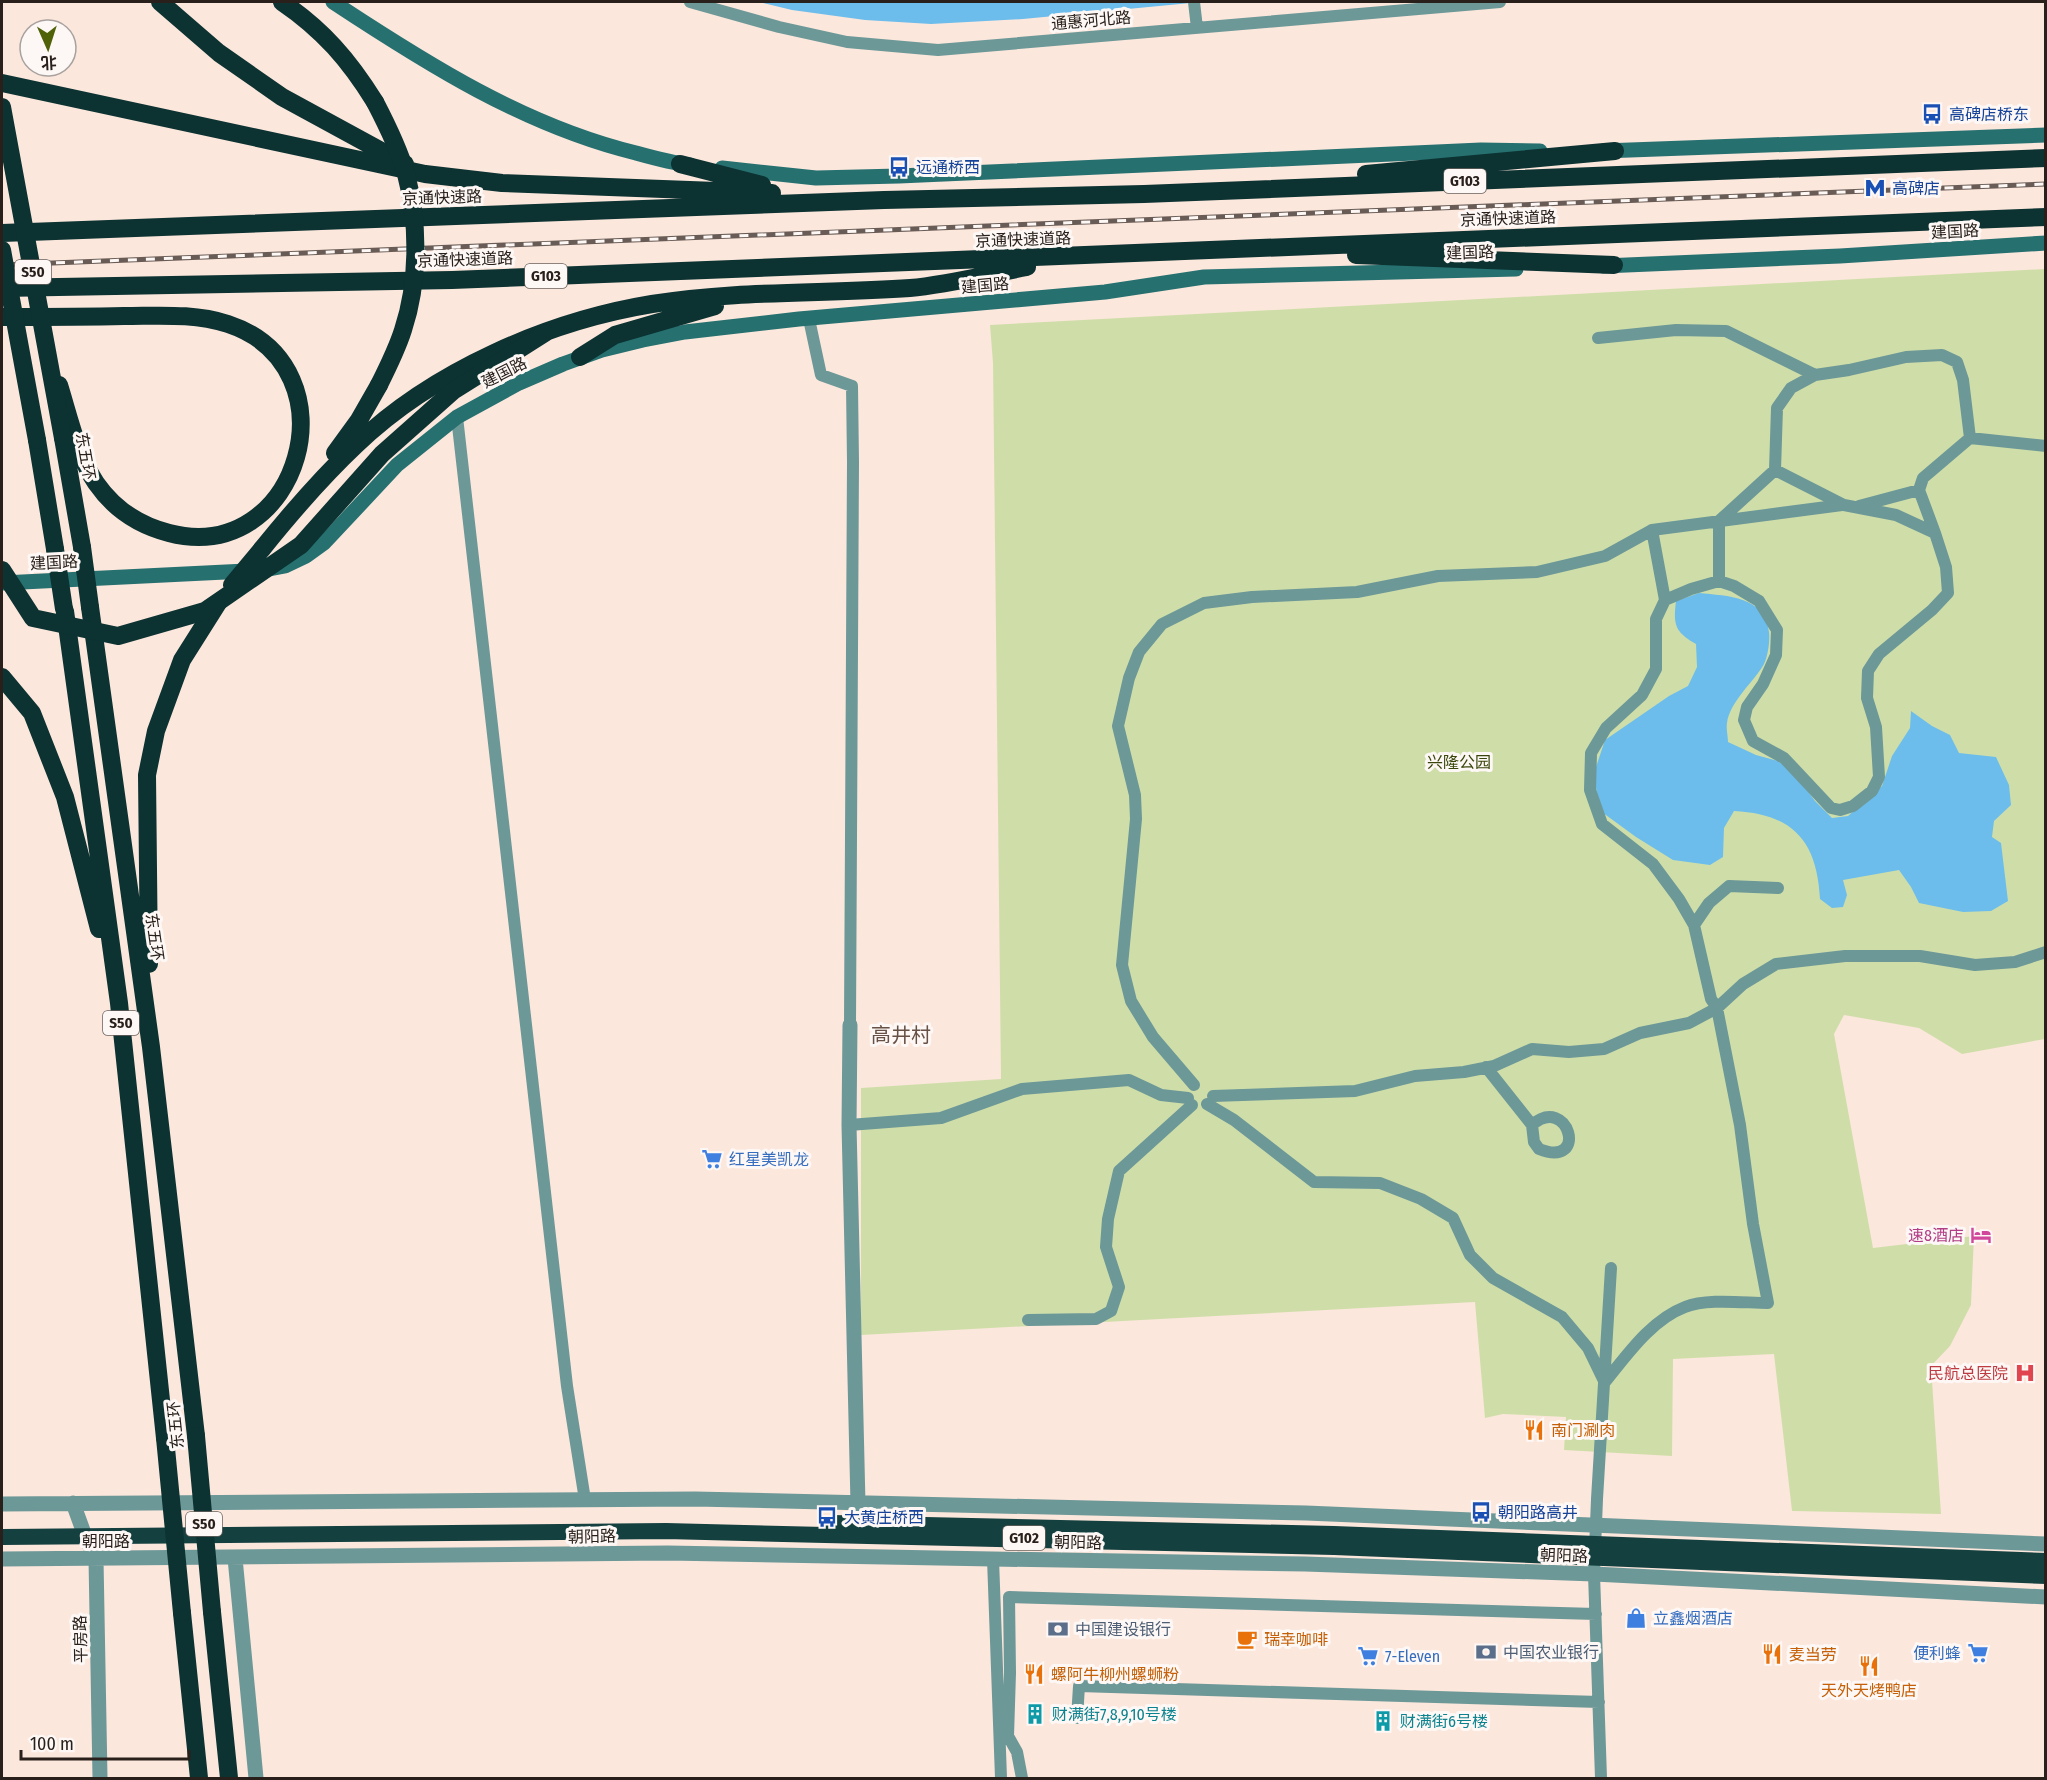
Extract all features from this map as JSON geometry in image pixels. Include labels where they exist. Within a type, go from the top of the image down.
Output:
[{"type":"highway","points":[[161,2],[219,53],[282,97],[424,174]]},
{"type":"highway","points":[[151,1047],[147,775],[156,731],[182,660],[218,603],[301,501],[360,420],[380,385],[404,328],[412,291],[415,256],[412,210],[406,175],[394,140],[375,102],[357,74],[333,44],[306,18],[282,2]]},
{"type":"highway","points":[[2,83],[424,174],[502,183],[795,194],[884,200]]},
{"type":"highway","name":"东五环","points":[[2,107],[46,344],[70,438],[82,547],[151,1047],[196,1436],[229,1779]]},
{"type":"highway","points":[[1144,194],[1615,151]]},
{"type":"highway","name":"G103","points":[[884,200],[1144,194],[2046,158]]},
{"type":"highway","points":[[680,164],[795,194]]},
{"type":"highway","name":"京通快速路","points":[[2,233],[884,200]]},
{"type":"highway","name":"京通快速道路","points":[[2,288],[452,280],[2046,217]]},
{"type":"highway","points":[[1225,249],[1614,265]]},
{"type":"highway","name":"东五环","points":[[2,250],[55,549],[119,1003],[200,1779]]},
{"type":"highway","points":[[301,501],[357,444],[426,391],[507,347],[601,315],[652,304],[710,297],[913,288],[1089,255]]},
{"type":"highway","points":[[580,357],[615,335],[677,316],[760,295]]},
{"type":"highway","points":[[2,317],[193,316],[229,325],[259,339],[282,361],[294,386],[300,411],[301,436],[297,459],[289,480],[256,518],[232,531],[207,536],[179,536],[153,529],[132,519],[112,504],[95,482],[70,438]]},
{"type":"highway","points":[[2,570],[33,618],[118,636],[205,611],[301,545],[382,454],[453,391],[545,333]]},
{"type":"highway","points":[[2,663],[32,713],[65,797],[119,1003]]},
{"type":"highway","points":[[2,676],[32,713]]},
{"type":"highway","name":"朝阳路","points":[[2,1537],[83,1530],[666,1520],[1290,1532],[1595,1558],[2046,1576]]},
{"type":"highway","name":"朝阳路","points":[[2,1525],[83,1530]]},
{"type":"highway","name":"朝阳路","points":[[1595,1558],[2046,1561]]},
{"type":"main road","points":[[333,2],[381,34],[469,86],[542,123],[610,147],[680,164],[816,178],[951,175],[1481,150],[1615,151],[2046,135]]},
{"type":"main road","name":"建国路","points":[[2,583],[264,570],[285,566],[306,556],[324,543],[397,465],[457,417],[519,383],[580,357],[643,340],[685,332],[1106,292],[1204,277],[1381,274],[1614,265],[1828,256],[2046,243]]},
{"type":"street","name":"通惠河北路","points":[[690,2],[779,27],[847,42],[938,51],[1196,23],[1500,2]]},
{"type":"street","points":[[1194,2],[1196,23]]},
{"type":"street","points":[[809,319],[821,375],[852,386],[849,1125],[858,1504]]},
{"type":"street","points":[[1598,338],[1676,330],[1726,331],[1815,375]]},
{"type":"street","points":[[1719,580],[1719,521],[1775,470],[1777,408],[1791,388],[1815,375],[1906,357],[1942,355],[1957,362],[1963,380],[1970,438]]},
{"type":"street","points":[[457,417],[567,1386],[585,1500]]},
{"type":"street","points":[[1665,600],[1719,580],[1734,586],[1760,602],[1777,630],[1776,655],[1763,684],[1747,707],[1744,720],[1752,741],[1784,758],[1831,808],[1840,810],[1853,806],[1872,790],[1879,777],[1876,727],[1867,698],[1868,672],[1879,654],[1932,610],[1948,592],[1947,567],[1919,490],[1923,478],[1970,438],[2046,446]]},
{"type":"street","points":[[1775,470],[1844,505]]},
{"type":"street","points":[[1857,507],[1919,490]]},
{"type":"street","points":[[1194,1085],[1153,1037],[1131,1001],[1122,965],[1136,819],[1135,795],[1118,726],[1129,678],[1139,652],[1162,624],[1204,603],[1252,597],[1357,592],[1438,576],[1537,572],[1605,556],[1652,530],[1844,505],[1896,515],[1935,533]]},
{"type":"street","points":[[1605,1382],[1639,1340],[1664,1319],[1686,1306],[1705,1303],[1768,1303],[1753,1224],[1740,1125],[1717,1008],[1710,999],[1694,925],[1679,899],[1653,864],[1602,824],[1590,790],[1591,753],[1606,728],[1642,695],[1656,669],[1656,619],[1665,600],[1652,530]]},
{"type":"street","points":[[1694,925],[1709,903],[1729,886],[1778,888]]},
{"type":"street","points":[[849,1125],[941,1118],[1022,1089],[1129,1080],[1161,1095],[1190,1101],[1199,1107],[1210,1100],[1355,1091],[1415,1076],[1464,1072],[1486,1067],[1532,1049],[1569,1052],[1604,1049],[1640,1033],[1689,1023],[1717,1008],[1743,984],[1776,964],[1845,956],[1920,956],[1975,965],[2015,962],[2046,952]]},
{"type":"street","points":[[1486,1067],[1532,1125]]},
{"type":"street","points":[[1190,1101],[1188,1090],[1194,1085],[1202,1084],[1209,1089],[1210,1100],[1314,1182],[1380,1183],[1421,1198],[1453,1218],[1470,1255],[1493,1278],[1562,1317],[1588,1348],[1605,1382]]},
{"type":"street","points":[[1028,1320],[1096,1319],[1111,1311],[1119,1287],[1106,1247],[1108,1219],[1119,1171],[1190,1101]]},
{"type":"street","points":[[1601,1779],[1595,1558],[1611,1268]]},
{"type":"street","name":"朝阳路","points":[[2,1504],[695,1499],[1306,1513],[2046,1545]]},
{"type":"street","name":"平房路","points":[[74,1503],[96,1559],[100,1779]]},
{"type":"street","name":"朝阳路","points":[[2,1559],[668,1553],[1305,1564],[1595,1558],[2046,1597]]},
{"type":"street","points":[[235,1558],[255,1779]]},
{"type":"street","points":[[993,1558],[1001,1779]]},
{"type":"street","points":[[1022,1779],[1017,1752],[1008,1736],[1009,1597],[1596,1614]]},
{"type":"street","points":[[1077,1718],[1079,1686],[1599,1702]]},
{"type":"green space","name":"兴隆公园","points":[[2045,269],[2045,1039],[1962,1054],[1919,1028],[1844,1015],[1834,1034],[1873,1248],[1974,1236],[1971,1305],[1950,1346],[1931,1366],[1941,1514],[1792,1511],[1774,1354],[1673,1359],[1672,1456],[1564,1450],[1566,1417],[1503,1414],[1485,1418],[1475,1302],[861,1335],[861,1088],[1001,1079],[993,363],[990,325]]},
{"type":"water","points":[[759,2],[1201,2],[1023,19],[931,24],[865,20],[792,10]]},
{"type":"water","points":[[1699,593],[1733,597],[1753,605],[1766,620],[1769,632],[1767,657],[1764,664],[1737,699],[1729,715],[1728,742],[1756,755],[1778,761],[1793,771],[1815,801],[1832,818],[1848,816],[1882,786],[1892,756],[1910,728],[1911,711],[1950,735],[1959,753],[1996,757],[2009,785],[2011,805],[1994,821],[1992,837],[2001,843],[2008,901],[1991,911],[1963,912],[1919,903],[1899,870],[1843,880],[1847,895],[1843,907],[1832,908],[1820,899],[1814,861],[1807,846],[1798,834],[1772,818],[1755,813],[1734,811],[1724,828],[1723,857],[1710,865],[1673,860],[1599,810],[1594,773],[1605,740],[1669,696],[1688,686],[1697,667],[1696,644],[1684,636],[1677,627],[1675,616],[1676,601]]},
{"type":"railway","points":[[2,265],[2046,184]]},
{"type":"place","name":"高碑店桥东","points":[[1932,114]]},
{"type":"place","name":"远通桥西","points":[[899,167]]},
{"type":"place","name":"高碑店","points":[[1875,188]]},
{"type":"place","name":"红星美凯龙","points":[[712,1159]]},
{"type":"place","name":"速8酒店","points":[[1981,1235]]},
{"type":"place","name":"民航总医院","points":[[2025,1373]]},
{"type":"place","name":"南门涮肉","points":[[1534,1430]]},
{"type":"place","name":"朝阳路高井","points":[[1481,1512]]},
{"type":"place","name":"大黄庄桥西","points":[[827,1517]]},
{"type":"place","name":"立鑫烟酒店","points":[[1636,1618]]},
{"type":"place","name":"中国建设银行","points":[[1058,1629]]},
{"type":"place","name":"瑞幸咖啡","points":[[1247,1639]]},
{"type":"place","name":"中国农业银行","points":[[1486,1652]]},
{"type":"place","name":"便利蜂","points":[[1978,1653]]},
{"type":"place","name":"麦当劳","points":[[1772,1654]]},
{"type":"place","name":"7-Eleven","points":[[1368,1656]]},
{"type":"place","name":"天外天烤鸭店","points":[[1869,1666]]},
{"type":"place","name":"螺阿牛柳州螺蛳粉","points":[[1034,1674]]},
{"type":"place","name":"财满街7,8,9,10号楼","points":[[1035,1714]]},
{"type":"place","name":"财满街6号楼","points":[[1383,1721]]},
{"type":"district","name":"高井村","points":[[901,1035]]}]
